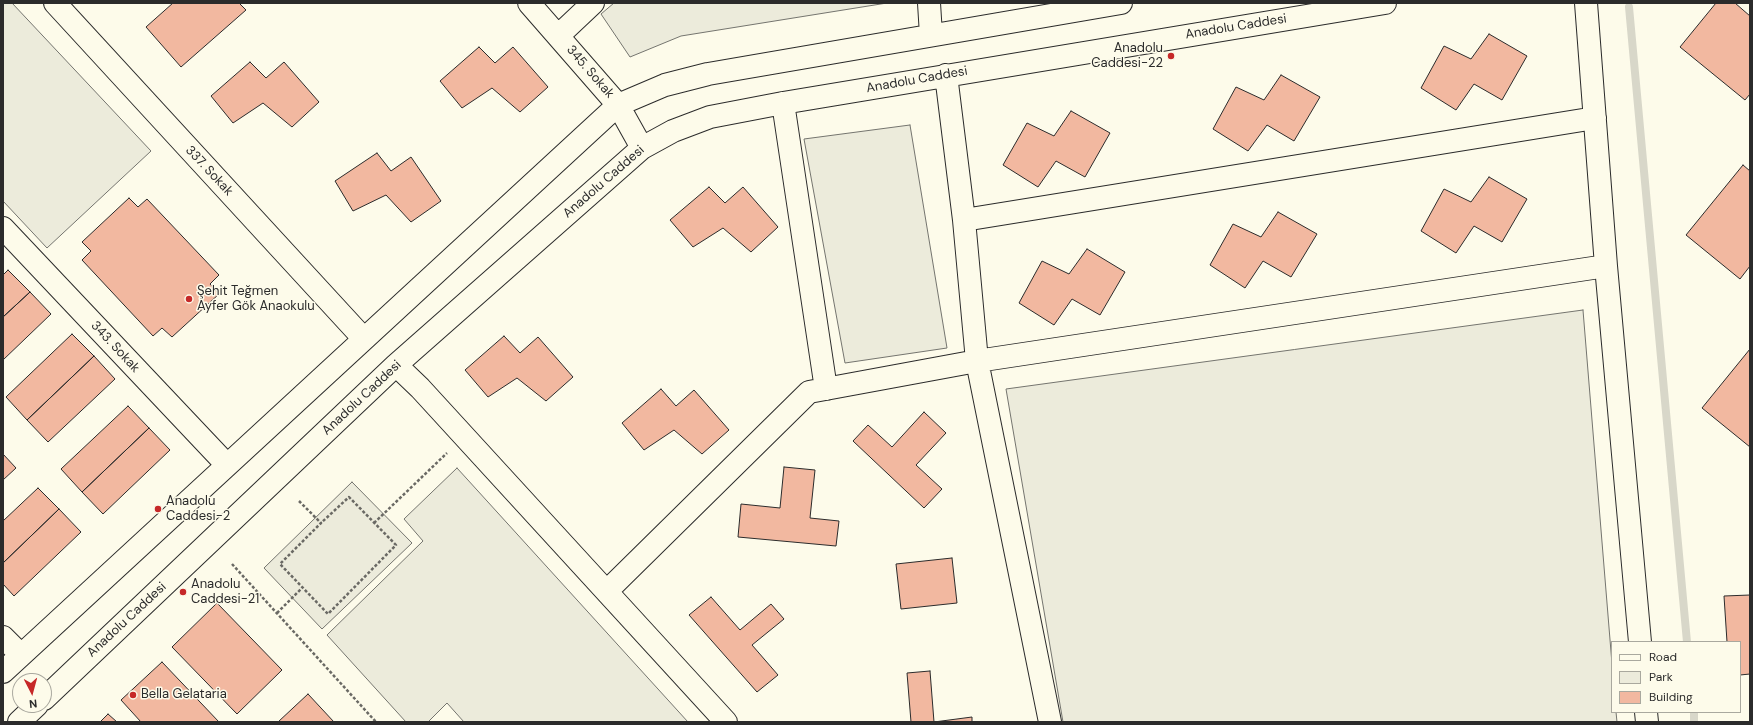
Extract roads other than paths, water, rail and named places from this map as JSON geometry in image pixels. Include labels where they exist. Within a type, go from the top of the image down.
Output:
[{"type":"street","name":"337. Sokak","points":[[55,3],[364,339]]},
{"type":"street","name":"345. Sokak","points":[[529,3],[618,105],[642,148]]},
{"type":"street","points":[[558,36],[594,3]]},
{"type":"street","points":[[929,3],[931,35]]},
{"type":"street","points":[[3,672],[618,105],[665,85],[708,74],[1121,3]]},
{"type":"street","name":"Anadolu Caddesi","points":[[52,691],[396,365],[642,148],[673,131],[710,117],[783,103],[1384,3]]},
{"type":"street","points":[[1586,3],[1606,266],[1640,641]]},
{"type":"street","points":[[946,75],[964,220],[978,361],[1050,722]]},
{"type":"street","points":[[783,103],[826,389]]},
{"type":"street","points":[[964,220],[1595,118]]},
{"type":"street","name":"343. Sokak","points":[[3,228],[227,465]]},
{"type":"street","points":[[606,591],[809,392],[978,361],[1606,266]]},
{"type":"street","points":[[396,365],[431,400],[726,722]]},
{"type":"street","points":[[3,637],[21,655]]},
{"type":"street","points":[[19,722],[29,713]]},
{"type":"waterway","points":[[1629,7],[1687,641]]},
{"type":"waterway","points":[[1694,713],[1694,722]]},
{"type":"place","name":"Anadolu Caddesi-22","points":[[1171,56]]},
{"type":"place","name":"Şehit Teğmen Ayfer Gök Anaokulu","points":[[189,299]]},
{"type":"place","name":"Anadolu Caddesi-2","points":[[158,509]]},
{"type":"place","name":"Anadolu Caddesi-21","points":[[183,592]]},
{"type":"place","name":"Bella Gelataria","points":[[133,695]]}]
